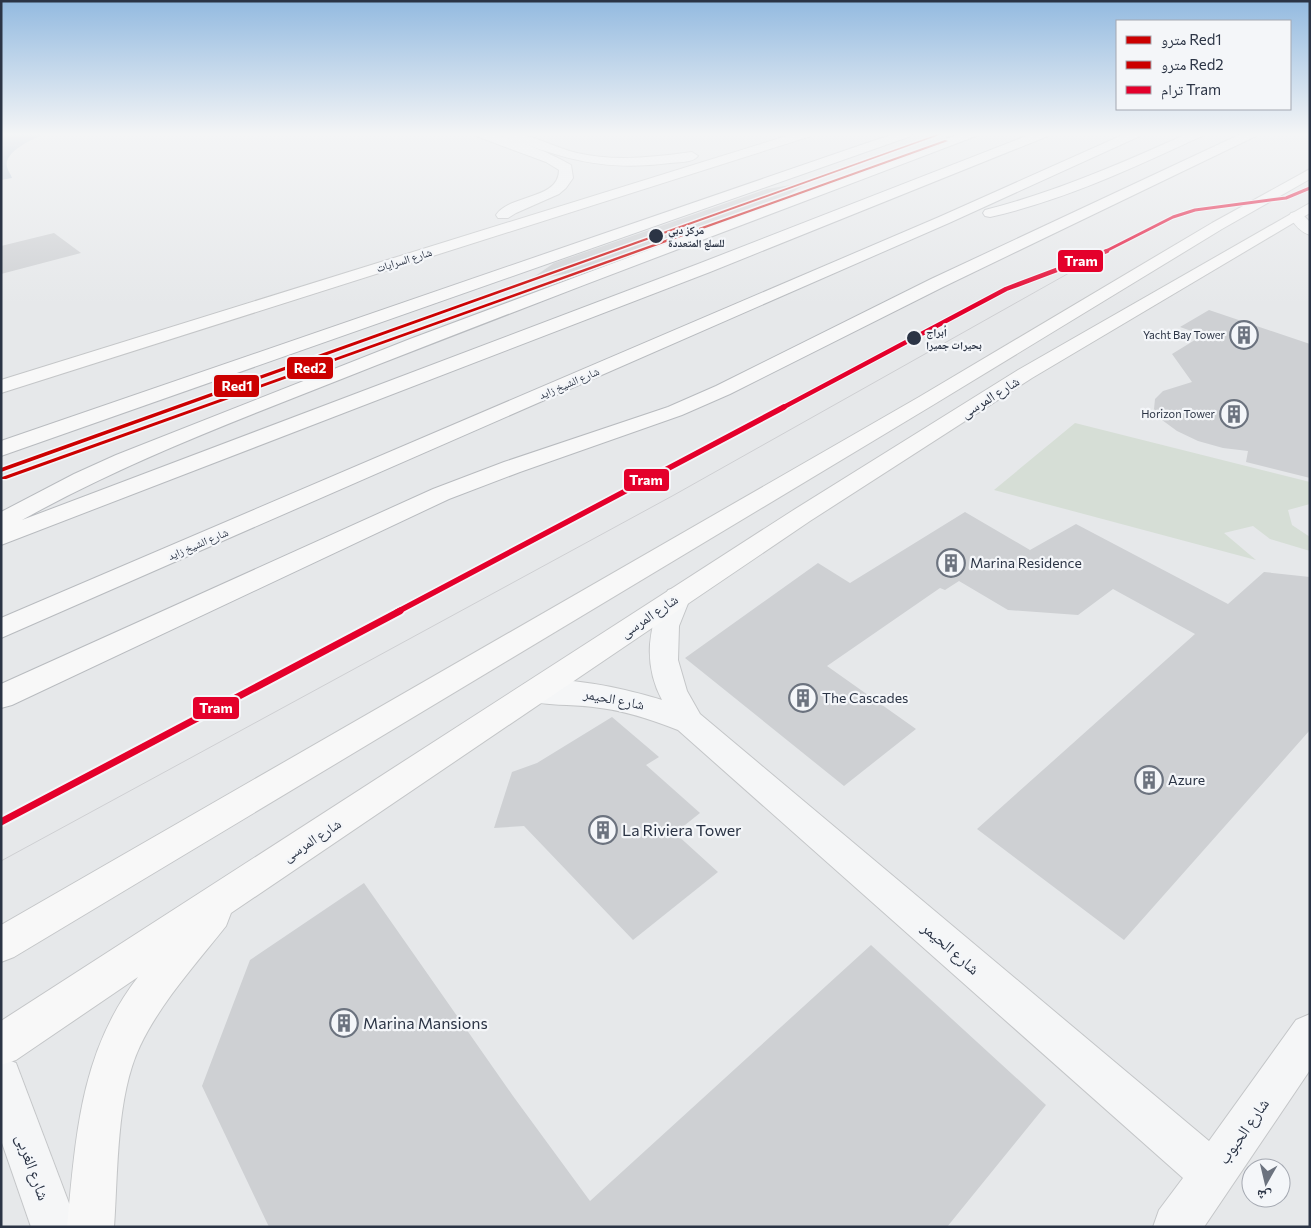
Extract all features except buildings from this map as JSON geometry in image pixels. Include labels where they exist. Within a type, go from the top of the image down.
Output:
[{"type":"main road","name":"شارع السرايات","points":[[377,252],[582,190]]},
{"type":"main road","name":"شارع السرايات","points":[[1,386],[625,190]]},
{"type":"main road","points":[[1,449],[743,190]]},
{"type":"main road","points":[[1,522],[71,484],[132,456],[390,354],[821,190]]},
{"type":"main road","points":[[1,537],[704,268],[900,190]]},
{"type":"main road","name":"شارع الشيخ زايد","points":[[1,629],[1010,190]]},
{"type":"main road","points":[[944,220],[991,213],[1063,190]]},
{"type":"main road","points":[[1036,215],[1089,190]]},
{"type":"main road","points":[[1,697],[441,494],[512,467],[657,417],[723,390],[937,283],[1132,190]]},
{"type":"main road","name":"شارع المرسى","points":[[1,945],[926,402],[1208,231],[1280,190]]},
{"type":"main road","name":"شارع المرسى","points":[[1,1045],[678,596],[1025,374],[1305,218]]},
{"type":"main road","points":[[937,283],[950,268],[999,238]]},
{"type":"main road","points":[[409,243],[429,252]]},
{"type":"main road","points":[[90,1227],[101,1119],[107,1082],[117,1050],[135,1015],[156,984],[230,893]]},
{"type":"street","points":[[503,215],[513,207],[555,190]]},
{"type":"street","name":"شارع الحيمر","points":[[678,596],[665,626],[664,660],[672,691],[689,722]]},
{"type":"street","name":"شارع الحيمر","points":[[535,692],[576,692],[617,698],[654,707],[689,722],[1212,1174]]},
{"type":"street","name":"شارع الحبوب","points":[[1176,1227],[1310,1034]]},
{"type":"street","name":"شارع الغربى","points":[[1,1078],[55,1227]]},
{"type":"shaded area","points":[[1075,423],[1310,482],[1310,504],[1288,510],[1292,525],[1310,537],[1310,551],[1270,539],[1253,526],[1224,533],[1256,560],[994,490]]},
{"type":"tram line","name":"Tram","points":[[1,822],[1006,289],[1110,250],[1173,217],[1195,210],[1286,198],[1304,190]]},
{"type":"tram line","points":[[1,861],[674,495],[1110,250]]},
{"type":"metro line","name":"Red1","points":[[1,470],[783,190]]},
{"type":"metro line","name":"Red2","points":[[4,478],[808,190]]},
{"type":"place","name":"مركز دبي للسلع المتعددة","points":[[656,236]]},
{"type":"place","name":"Yacht Bay Tower","points":[[1244,335]]},
{"type":"place","name":"أبراج بحيرات جميرا","points":[[914,338]]},
{"type":"place","name":"Horizon Tower","points":[[1234,414]]},
{"type":"place","name":"Marina Residence","points":[[951,563]]},
{"type":"place","name":"The Cascades","points":[[803,698]]},
{"type":"place","name":"Azure","points":[[1149,780]]},
{"type":"place","name":"La Riviera Tower","points":[[603,830]]},
{"type":"place","name":"Marina Mansions","points":[[344,1023]]}]
